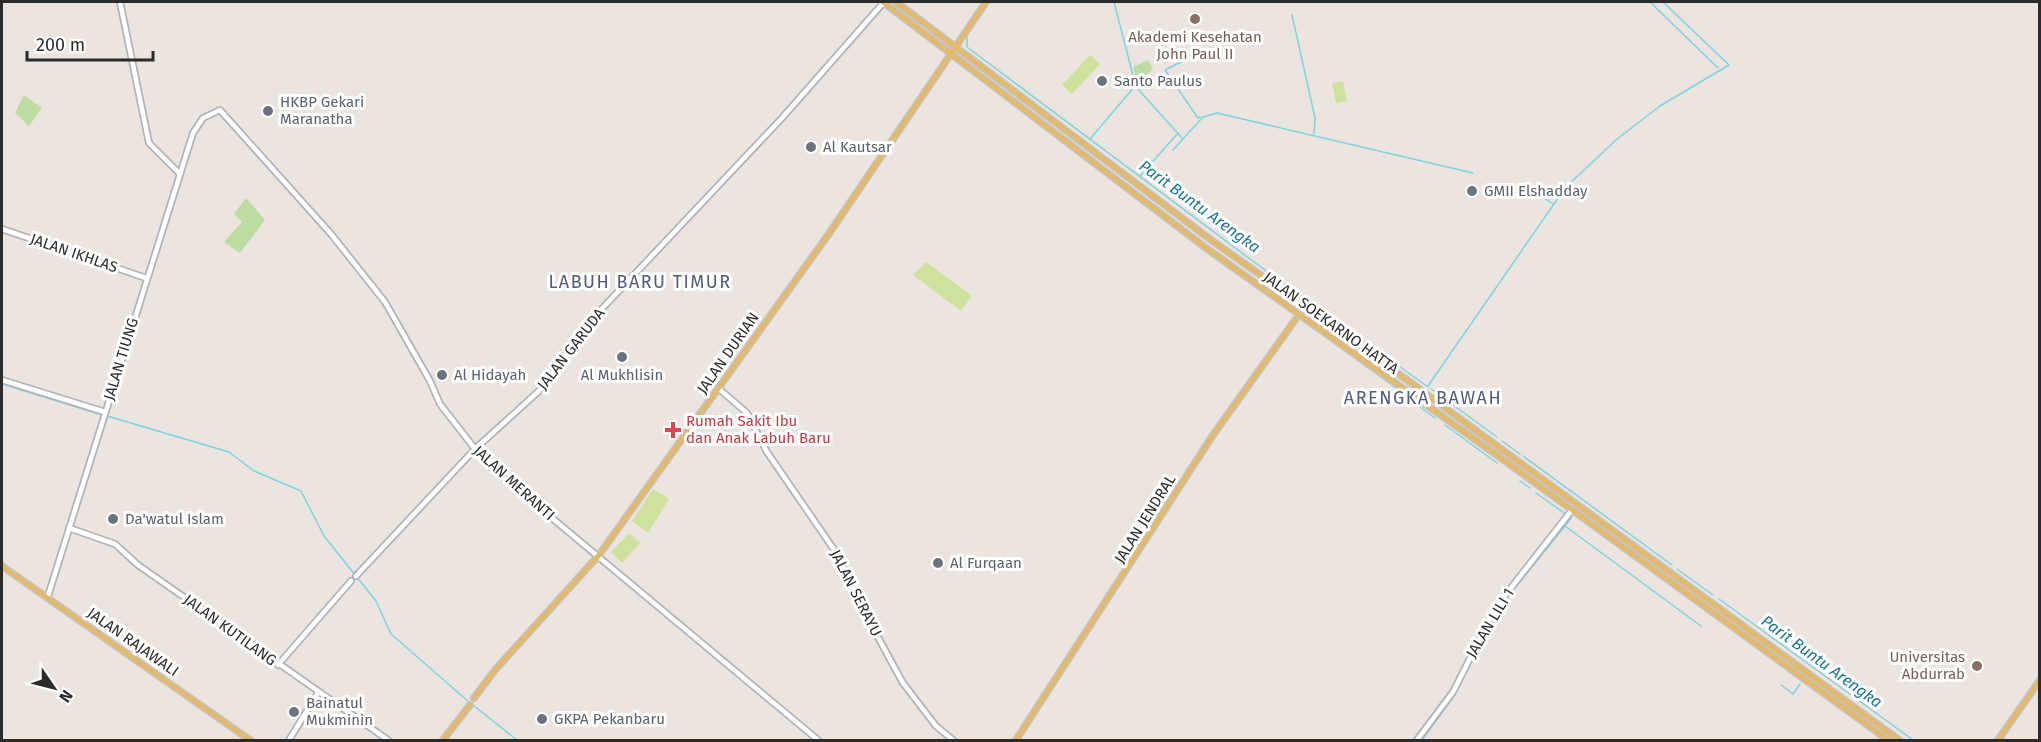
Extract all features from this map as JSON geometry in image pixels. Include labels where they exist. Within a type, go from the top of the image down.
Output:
[{"type":"main road","name":"JALAN SOEKARNO HATTA","points":[[883,2],[1298,317],[1570,514],[1657,572],[1888,741]]},
{"type":"main road","name":"JALAN SOEKARNO HATTA","points":[[896,2],[1211,240],[1899,741]]},
{"type":"main road","name":"JALAN DURIAN","points":[[474,698],[495,670],[599,555],[828,235],[950,53],[987,2]]},
{"type":"main road","points":[[962,51],[964,33]]},
{"type":"main road","points":[[1206,248],[1211,240]]},
{"type":"main road","name":"JALAN JENDRAL","points":[[1016,741],[1213,435],[1298,317]]},
{"type":"main road","name":"JALAN RAJAWALI","points":[[2,566],[48,596],[250,741]]},
{"type":"main road","points":[[1657,572],[1661,566]]},
{"type":"main road","points":[[1998,741],[2040,680]]},
{"type":"main road","name":"JALAN DURIAN","points":[[443,741],[470,705]]},
{"type":"street","points":[[120,2],[149,143],[180,174]]},
{"type":"street","name":"JALAN GARUDA","points":[[356,576],[475,449],[540,390],[597,314],[776,124],[883,2]]},
{"type":"street","name":"JALAN MERANTI","points":[[198,122],[216,110],[223,111],[331,234],[384,302],[430,381],[440,404],[486,463],[599,555],[818,741]]},
{"type":"street","name":"JALAN TIUNG","points":[[48,596],[146,278],[198,122]]},
{"type":"street","name":"JALAN IKHLAS","points":[[2,229],[146,278]]},
{"type":"street","points":[[2,380],[105,413]]},
{"type":"street","name":"JALAN SERAYU","points":[[718,388],[747,413],[767,452],[837,554],[862,608],[903,683],[936,726],[953,741]]},
{"type":"street","name":"JALAN LILI 1","points":[[1417,741],[1453,692],[1496,608],[1570,514]]},
{"type":"street","name":"JALAN KUTILANG","points":[[69,528],[115,544],[138,565],[387,741]]},
{"type":"street","points":[[278,665],[351,581]]},
{"type":"street","points":[[290,741],[318,693]]},
{"type":"street","name":"JALAN DURIAN","points":[[470,705],[474,698]]},
{"type":"green space","points":[[1090,55],[1100,64],[1072,94],[1062,85]]},
{"type":"green space","points":[[1148,60],[1153,69],[1137,84],[1133,67]]},
{"type":"green space","points":[[1343,81],[1347,101],[1336,103],[1332,83]]},
{"type":"green space","points":[[24,95],[42,108],[29,126],[15,113]]},
{"type":"green space","points":[[246,198],[265,220],[240,253],[224,242],[242,222],[234,214]]},
{"type":"green space","points":[[926,262],[972,296],[961,311],[913,275]]},
{"type":"green space","points":[[653,489],[669,499],[648,533],[632,521]]},
{"type":"green space","points":[[629,533],[640,543],[622,563],[611,552]]},
{"type":"waterway","points":[[1114,2],[1136,87]]},
{"type":"waterway","points":[[1650,2],[1718,68]]},
{"type":"waterway","points":[[1428,386],[1565,188],[1617,139],[1660,106],[1729,65],[1663,2]]},
{"type":"waterway","points":[[1292,15],[1315,118],[1314,134]]},
{"type":"waterway","name":"Parit Buntu Arengka","points":[[967,37],[967,47],[1254,262],[1428,387]]},
{"type":"waterway","points":[[1187,59],[1165,70],[1198,118],[1200,117]]},
{"type":"waterway","points":[[1090,139],[1135,86]]},
{"type":"waterway","points":[[1137,88],[1182,138]]},
{"type":"waterway","name":"Parit Buntu Arengka","points":[[1024,113],[1195,243]]},
{"type":"waterway","points":[[1173,150],[1203,117],[1217,113],[1473,173]]},
{"type":"waterway","points":[[1140,176],[1178,133]]},
{"type":"waterway","points":[[1526,186],[1553,204]]},
{"type":"waterway","name":"Parit Buntu Arengka","points":[[1213,256],[1230,269]]},
{"type":"waterway","name":"Parit Buntu Arengka","points":[[1233,271],[1245,279]]},
{"type":"waterway","name":"Parit Buntu Arengka","points":[[1288,310],[1410,398]]},
{"type":"waterway","points":[[2,384],[102,415]]},
{"type":"waterway","name":"Parit Buntu Arengka","points":[[1431,389],[1497,437]]},
{"type":"waterway","name":"Parit Buntu Arengka","points":[[1417,405],[1435,418]]},
{"type":"waterway","points":[[107,416],[229,452],[254,471],[301,491],[324,536],[376,601],[391,634],[469,702]]},
{"type":"waterway","name":"Parit Buntu Arengka","points":[[1445,425],[1497,463]]},
{"type":"waterway","name":"Parit Buntu Arengka","points":[[1502,441],[1520,454]]},
{"type":"waterway","name":"Parit Buntu Arengka","points":[[1523,456],[1672,565]]},
{"type":"waterway","name":"Parit Buntu Arengka","points":[[1520,481],[1530,488]]},
{"type":"waterway","name":"Parit Buntu Arengka","points":[[1536,493],[1571,518],[1565,526],[1701,626]]},
{"type":"waterway","points":[[1477,650],[1498,609],[1565,526]]},
{"type":"waterway","name":"Parit Buntu Arengka","points":[[1677,569],[1713,595]]},
{"type":"waterway","name":"Parit Buntu Arengka","points":[[1719,599],[1913,740]]},
{"type":"waterway","points":[[1422,740],[1454,696],[1471,662]]},
{"type":"waterway","points":[[1781,685],[1793,694],[1800,684]]},
{"type":"waterway","points":[[473,705],[517,740]]},
{"type":"place","name":"Akademi Kesehatan John Paul II","points":[[1195,19]]},
{"type":"place","name":"Santo Paulus","points":[[1102,81]]},
{"type":"place","name":"HKBP Gekari Maranatha","points":[[268,111]]},
{"type":"place","name":"Al Kautsar","points":[[811,147]]},
{"type":"place","name":"GMII Elshadday","points":[[1472,191]]},
{"type":"place","name":"Al Mukhlisin","points":[[622,357]]},
{"type":"place","name":"Al Hidayah","points":[[442,375]]},
{"type":"place","name":"Rumah Sakit Ibu dan Anak Labuh Baru","points":[[673,430]]},
{"type":"place","name":"Da'watul Islam","points":[[113,519]]},
{"type":"place","name":"Al Furqaan","points":[[938,563]]},
{"type":"place","name":"Universitas Abdurrab","points":[[1977,666]]},
{"type":"place","name":"Bainatul Mukminin","points":[[294,712]]},
{"type":"place","name":"GKPA Pekanbaru","points":[[542,719]]},
{"type":"district","name":"LABUH BARU TIMUR","points":[[640,282]]},
{"type":"district","name":"ARENGKA BAWAH","points":[[1423,398]]}]
